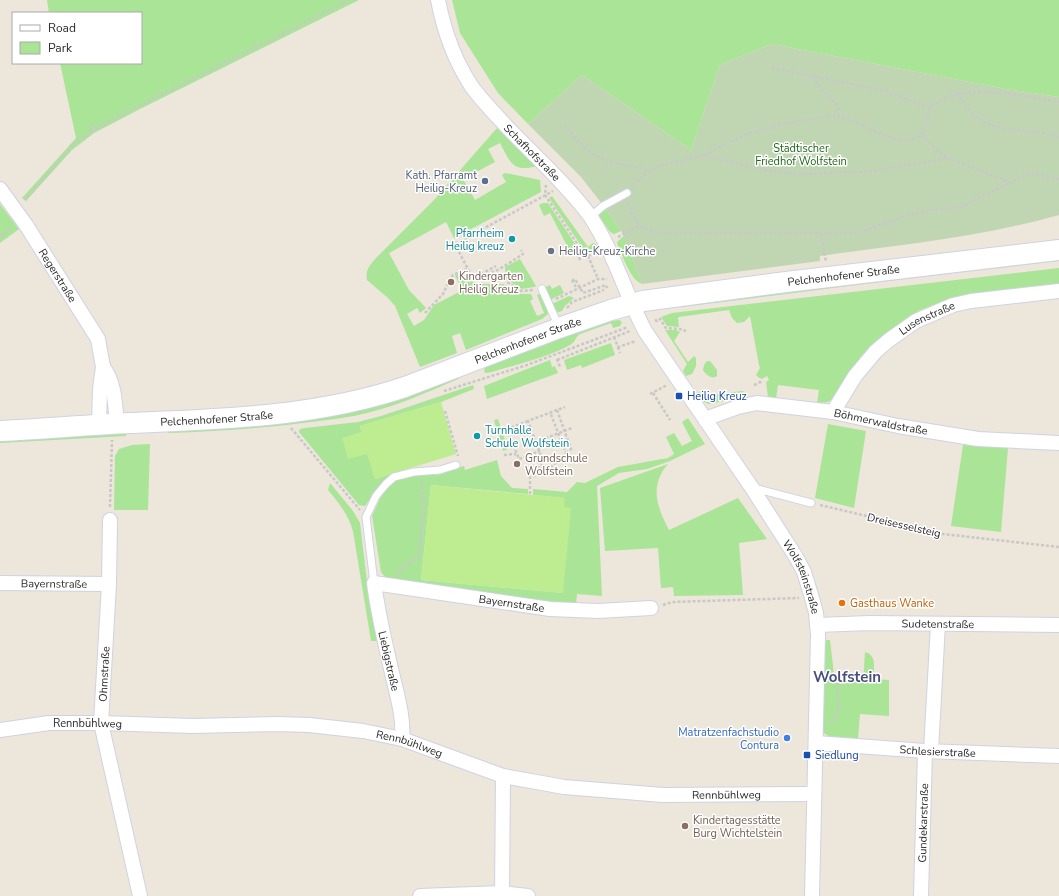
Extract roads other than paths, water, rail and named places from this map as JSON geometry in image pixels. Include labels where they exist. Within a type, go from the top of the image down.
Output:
[{"type":"main road","name":"Pelchenhofener Straße","points":[[0,431],[110,429],[314,410],[383,395],[424,380],[562,320],[632,304],[691,294],[1059,250]]},
{"type":"street","name":"Schafhofstraße","points":[[438,0],[452,49],[473,88],[500,120],[564,186],[590,217],[617,267],[632,304]]},
{"type":"street","name":"Regerstraße","points":[[0,189],[18,212],[95,332],[101,348],[103,367],[100,389],[110,429]]},
{"type":"street","name":"Lusenstraße","points":[[833,412],[856,376],[876,351],[916,321],[953,305],[971,301],[1059,291]]},
{"type":"street","name":"Wolfsteinstraße","points":[[632,304],[640,322],[654,345],[752,488],[796,557],[804,572],[812,598],[817,625],[812,896]]},
{"type":"street","name":"Böhmerwaldstraße","points":[[705,418],[738,407],[757,403],[833,412],[898,426],[978,439],[1059,443]]},
{"type":"street","name":"Ohmstraße","points":[[110,520],[109,584],[101,723],[140,896]]},
{"type":"street","name":"Bayernstraße","points":[[0,583],[109,584]]},
{"type":"street","name":"Bayernstraße","points":[[374,583],[550,609],[598,611],[651,608]]},
{"type":"street","name":"Liebigstraße","points":[[374,583],[381,626],[401,712],[403,731],[402,739]]},
{"type":"street","name":"Sudetenstraße","points":[[817,625],[870,623],[1059,625]]},
{"type":"street","name":"Gundekarstraße","points":[[921,896],[928,751],[938,624]]},
{"type":"street","name":"Rennbühlweg","points":[[0,730],[49,723],[193,726],[278,724],[309,725],[363,731],[402,739],[503,776],[564,787],[663,795],[814,794]]},
{"type":"street","name":"Schlesierstraße","points":[[816,738],[928,751],[1059,756]]},
{"type":"street","points":[[502,895],[503,776]]},
{"type":"street","points":[[420,896],[528,896]]},
{"type":"lane","points":[[590,217],[603,206],[626,193]]},
{"type":"lane","points":[[542,289],[562,320]]},
{"type":"lane","points":[[374,583],[366,517],[376,496],[390,480],[401,475],[440,470],[456,465]]},
{"type":"lane","points":[[752,488],[811,503]]},
{"type":"place","name":"Kath. Pfarramt Heilig-Kreuz","points":[[485,181]]},
{"type":"place","name":"Pfarrheim Heilig kreuz","points":[[512,239]]},
{"type":"place","name":"Heilig-Kreuz-Kirche","points":[[551,251]]},
{"type":"place","name":"Kindergarten Heilig Kreuz","points":[[451,282]]},
{"type":"place","name":"Heilig Kreuz","points":[[679,396]]},
{"type":"place","name":"Turnhalle Schule Wolfstein","points":[[477,436]]},
{"type":"place","name":"Grundschule Wolfstein","points":[[517,464]]},
{"type":"place","name":"Gasthaus Wanke","points":[[842,603]]},
{"type":"place","name":"Matratzenfachstudio Contura","points":[[787,738]]},
{"type":"place","name":"Siedlung","points":[[807,755]]},
{"type":"place","name":"Kindertagesstätte Burg Wichtelstein","points":[[685,826]]},
{"type":"district","name":"Wolfstein","points":[[847,677]]},
{"type":"park label","name":"Städtischer Friedhof Wolfstein","points":[[801,154]]}]
